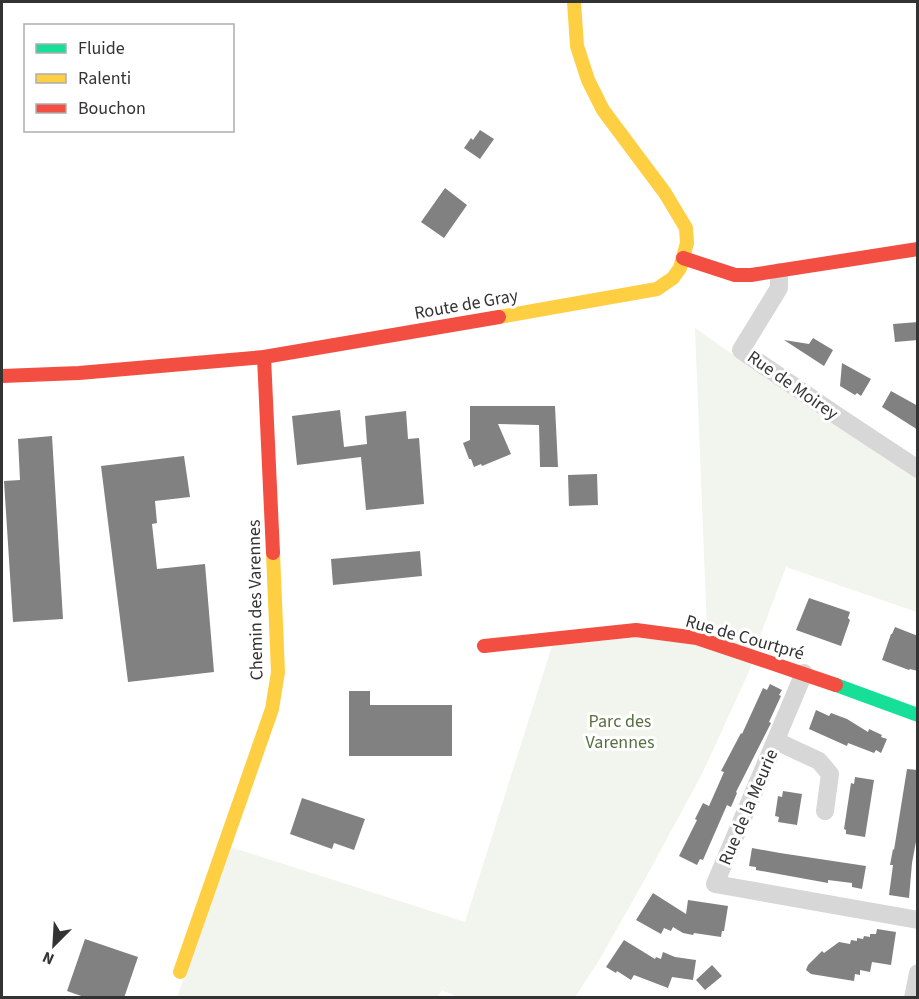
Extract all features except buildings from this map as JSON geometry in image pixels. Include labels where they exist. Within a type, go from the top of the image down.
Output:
[{"type":"street","points":[[574,2],[577,46],[588,80],[603,110],[665,193],[686,228],[687,243],[683,258],[735,275],[751,275],[918,249]]},
{"type":"street","name":"Route de Gray","points":[[2,376],[79,373],[264,357],[632,294],[657,289],[673,278],[683,258]]},
{"type":"street","name":"Rue de Moirey","points":[[779,272],[778,288],[741,350],[918,469]]},
{"type":"street","name":"Chemin des Varennes","points":[[180,972],[272,709],[278,672],[264,357]]},
{"type":"street","name":"Rue de Courtpré","points":[[484,646],[636,630],[697,638],[804,673],[918,715]]},
{"type":"street","name":"Rue de la Meurie","points":[[804,673],[715,884],[918,920]]},
{"type":"street","points":[[776,741],[819,761],[830,774],[825,811]]},
{"type":"street","points":[[913,998],[918,973]]},
{"type":"green space","name":"Parc des Varennes","points":[[695,328],[802,403],[917,478],[917,612],[786,567],[754,652],[751,667],[703,772],[598,962],[575,997],[457,997],[442,990],[437,998],[177,998],[227,846],[465,922],[552,646],[707,630]]},
{"type":"traffic: fast","points":[[836,685],[918,715]]},
{"type":"traffic: slow","points":[[499,317],[657,289],[673,278],[680,268],[687,243],[686,228],[665,193],[603,110],[588,80],[577,46],[574,2]]},
{"type":"traffic: slow","points":[[180,972],[272,709],[278,672],[273,553]]},
{"type":"traffic: jam","points":[[683,258],[735,275],[751,275],[918,249]]},
{"type":"traffic: jam","points":[[2,376],[79,373],[264,357],[499,317]]},
{"type":"traffic: jam","points":[[264,357],[273,553]]},
{"type":"traffic: jam","points":[[484,646],[636,630],[697,638],[836,685]]}]
